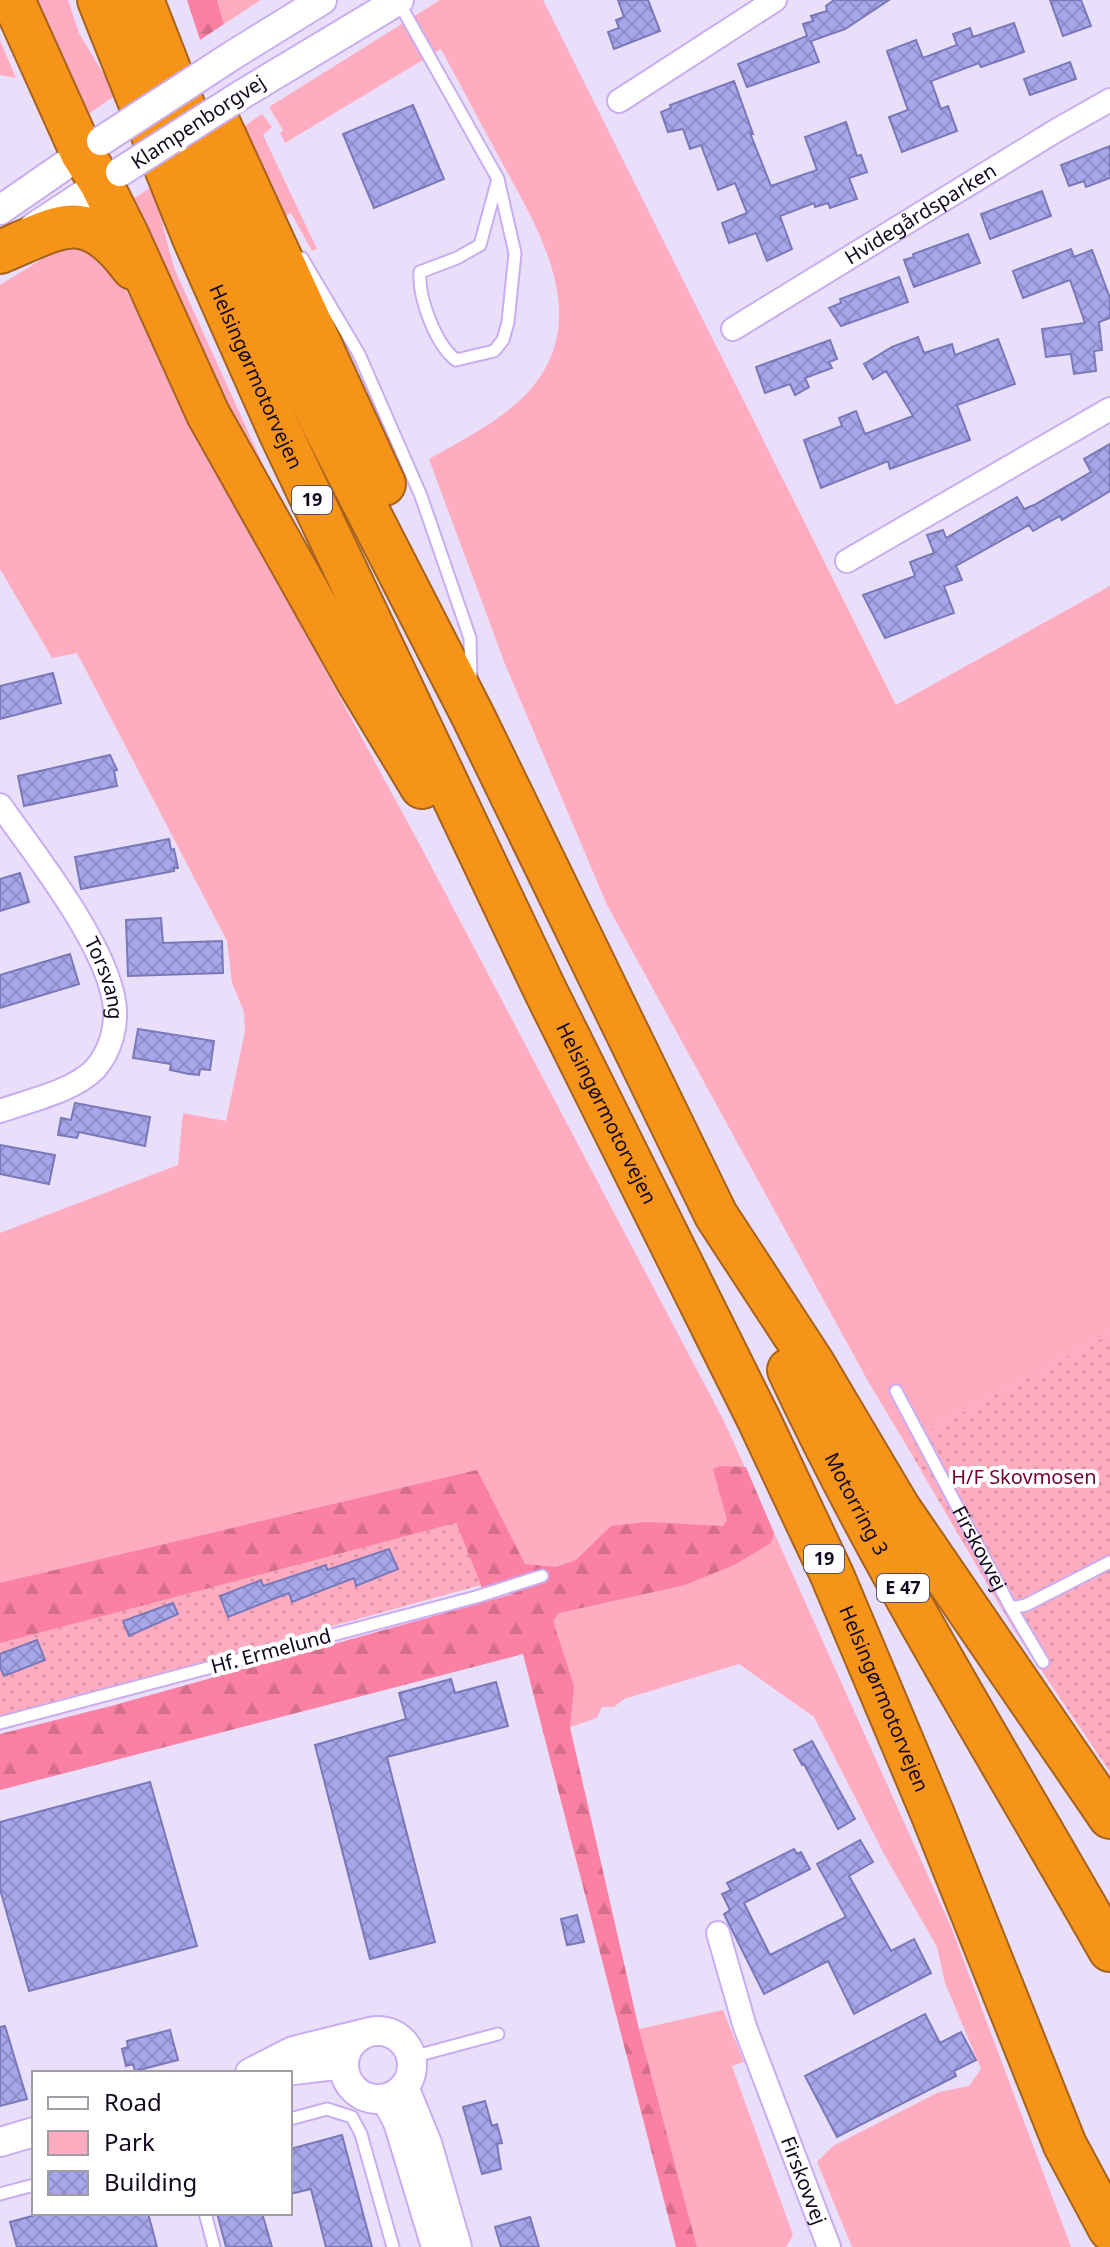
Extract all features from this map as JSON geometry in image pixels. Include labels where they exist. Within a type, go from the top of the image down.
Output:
[{"type":"highway","points":[[13,0],[104,160],[128,237],[208,414],[358,681],[545,990]]},
{"type":"highway","name":"Helsingørmotorvejen","points":[[99,0],[194,238],[281,434],[545,990],[759,1420],[832,1575],[933,1815],[1065,2145],[1110,2229]]},
{"type":"highway","name":"Helsingørmotorvejen","points":[[142,0],[228,220],[313,404],[473,716],[716,1215],[812,1362],[898,1507],[1110,1817]]},
{"type":"highway","points":[[170,0],[231,152],[409,540],[473,716]]},
{"type":"highway","points":[[0,251],[58,227],[88,228],[117,248],[153,296]]},
{"type":"highway","name":"Motorring 3","points":[[716,1215],[815,1427],[1110,1950]]},
{"type":"highway","points":[[1065,2145],[1094,2247]]},
{"type":"highway","points":[[1065,2145],[1103,2247]]},
{"type":"street","name":"Klampenborgvej","points":[[0,251],[104,160],[172,95],[322,0]]},
{"type":"street","points":[[321,45],[370,0]]},
{"type":"street","name":"Klampenborgvej","points":[[3,208],[241,95],[398,0]]},
{"type":"street","points":[[619,101],[775,0]]},
{"type":"street","name":"Hvidegårdsparken","points":[[733,329],[1110,100]]},
{"type":"street","points":[[847,561],[1110,409]]},
{"type":"street","name":"Torsvang","points":[[0,805],[42,863],[93,944],[114,999],[116,1022],[109,1048],[95,1069],[76,1084],[0,1111]]},
{"type":"street","name":"Firskovvej","points":[[718,1933],[745,2027],[829,2247]]},
{"type":"street","points":[[254,2071],[293,2051],[366,2033],[383,2031],[398,2037],[412,2057],[410,2078],[394,2093],[375,2099],[356,2091],[349,2083],[344,2064],[351,2045],[366,2033]]},
{"type":"street","points":[[284,2071],[344,2064]]},
{"type":"street","points":[[394,2093],[398,2122],[436,2247]]},
{"type":"street","points":[[394,2093],[427,2143],[449,2228],[457,2247]]},
{"type":"street","points":[[0,2142],[32,2133]]},
{"type":"lane","points":[[398,0],[486,153],[498,179],[515,253],[508,322],[503,340],[494,351],[456,360],[443,350],[419,287],[420,272],[457,258],[480,245],[498,179]]},
{"type":"lane","points":[[231,152],[274,214]]},
{"type":"lane","points":[[298,252],[359,354],[421,496],[470,638],[473,716]]},
{"type":"lane","name":"Firskovvej","points":[[896,1391],[1011,1608],[1026,1605],[1110,1562]]},
{"type":"lane","name":"Hf. Ermelund","points":[[0,1723],[476,1597],[542,1576]]},
{"type":"lane","points":[[1011,1608],[1043,1662]]},
{"type":"lane","points":[[412,2057],[498,2034]]},
{"type":"lane","points":[[292,2118],[327,2109],[352,2117],[361,2134],[393,2247]]},
{"type":"lane","points":[[0,2194],[32,2186]]},
{"type":"lane","points":[[206,2215],[214,2247]]},
{"type":"green space","points":[[29,0],[68,0],[79,33],[116,95],[87,115]]},
{"type":"green space","points":[[187,0],[217,0],[224,24],[200,40]]},
{"type":"green space","points":[[217,0],[261,0],[224,24]]},
{"type":"green space","points":[[440,0],[543,0],[896,705],[1110,586],[1110,1334],[905,1443],[869,1383],[607,905],[505,664],[429,459],[482,429],[506,411],[529,391],[548,363],[557,334],[559,305],[554,275],[531,216],[441,49],[285,143],[280,133],[283,130],[269,107]]},
{"type":"green space","points":[[0,40],[16,78],[0,75]]},
{"type":"green space","points":[[262,114],[272,127],[263,135],[317,249],[312,251],[291,213],[286,216],[236,132]]},
{"type":"green space","points":[[151,187],[175,270],[316,582],[123,206]]},
{"type":"green space","points":[[76,238],[106,254],[136,309],[172,388],[420,845],[724,1421],[952,1929],[1071,2247],[852,2247],[817,2162],[833,2146],[939,2092],[969,2086],[981,2069],[945,1983],[937,1947],[884,1854],[814,1717],[739,1664],[624,1699],[614,1707],[602,1707],[597,1718],[570,1727],[518,1593],[484,1594],[456,1523],[0,1643],[0,1233],[178,1165],[183,1113],[226,1121],[245,1031],[244,1012],[232,983],[227,941],[77,653],[52,658],[0,569],[0,285]]},
{"type":"green space","name":"H/F Skovmosen","points":[[1110,1334],[1110,1772],[1014,1630],[905,1443]]},
{"type":"green space","points":[[720,1466],[746,1467],[774,1533],[771,1543],[734,1565],[685,1585],[559,1613],[553,1621],[574,1686],[570,1727],[639,2029],[697,2247],[676,2247],[523,1654],[0,1790],[0,1734],[513,1594],[484,1594],[456,1523],[0,1644],[0,1583],[477,1470],[525,1564],[556,1567],[576,1560],[611,1526],[646,1522],[723,1526],[727,1520],[713,1469]]},
{"type":"green space","points":[[456,1523],[481,1585],[0,1718],[0,1643]]},
{"type":"green space","points":[[723,2010],[744,2062],[732,2066],[793,2235],[786,2247],[697,2247],[639,2029]]},
{"type":"building","points":[[618,0],[648,0],[660,31],[614,49],[608,32],[619,28],[616,20],[624,17]]},
{"type":"building","points":[[834,0],[889,0],[845,29],[811,41],[819,62],[747,87],[738,64],[807,36],[803,24],[813,21],[811,16],[827,11],[826,6]]},
{"type":"building","points":[[1050,0],[1081,0],[1091,26],[1063,36]]},
{"type":"building","points":[[1014,23],[1024,52],[981,67],[979,63],[931,81],[941,109],[948,106],[957,131],[902,152],[889,117],[908,110],[887,51],[916,40],[923,58],[957,45],[953,34],[970,28],[973,37]]},
{"type":"building","points":[[1070,62],[1076,79],[1030,95],[1024,79]]},
{"type":"building","points":[[734,81],[771,186],[817,170],[805,137],[846,122],[857,156],[861,155],[867,172],[849,178],[857,199],[830,208],[828,203],[815,207],[814,203],[780,216],[792,249],[767,261],[756,233],[729,243],[722,223],[747,213],[735,183],[718,190],[701,145],[690,149],[683,129],[668,132],[661,112],[671,108],[670,105]]},
{"type":"building","points":[[413,105],[444,179],[374,208],[343,134]]},
{"type":"building","points":[[1110,146],[1110,178],[1086,187],[1084,181],[1069,186],[1061,165]]},
{"type":"building","points":[[1042,191],[1051,216],[990,239],[981,214]]},
{"type":"building","points":[[968,234],[980,263],[914,287],[904,260]]},
{"type":"building","points":[[1071,249],[1074,257],[1092,250],[1110,298],[1110,318],[1099,322],[1102,350],[1094,351],[1096,371],[1074,374],[1071,354],[1046,357],[1042,329],[1085,323],[1070,280],[1023,298],[1013,271]]},
{"type":"building","points":[[899,277],[908,302],[841,326],[829,308],[841,303],[840,299]]},
{"type":"building","points":[[918,337],[924,353],[952,344],[955,355],[998,339],[1015,384],[957,405],[970,440],[890,469],[888,461],[821,488],[804,440],[842,426],[839,418],[856,411],[865,434],[913,416],[886,371],[873,379],[864,364],[892,347]]},
{"type":"building","points":[[830,340],[837,359],[829,362],[832,368],[805,378],[809,387],[795,395],[790,384],[765,393],[756,367]]},
{"type":"building","points":[[1110,444],[1110,491],[1062,520],[1060,516],[1033,531],[1029,525],[956,566],[962,580],[944,586],[954,613],[885,638],[863,595],[915,576],[910,562],[934,553],[927,535],[943,530],[946,538],[1017,497],[1024,509],[1034,505],[1091,472],[1084,459]]},
{"type":"building","points":[[53,673],[61,703],[0,719],[0,686]]},
{"type":"building","points":[[110,755],[117,770],[114,771],[117,786],[24,806],[18,776]]},
{"type":"building","points":[[169,839],[178,868],[174,871],[81,889],[75,857]]},
{"type":"building","points":[[20,873],[29,902],[0,911],[0,879]]},
{"type":"building","points":[[161,918],[163,943],[222,941],[223,973],[128,976],[126,920]]},
{"type":"building","points":[[70,954],[79,984],[0,1008],[0,975]]},
{"type":"building","points":[[138,1029],[214,1041],[210,1070],[200,1069],[199,1075],[189,1074],[170,1070],[171,1064],[133,1058]]},
{"type":"building","points":[[75,1103],[150,1117],[145,1146],[79,1132],[77,1138],[58,1135],[61,1118],[71,1120]]},
{"type":"building","points":[[0,1145],[55,1155],[49,1184],[0,1174]]},
{"type":"building","points":[[389,1549],[398,1569],[356,1586],[354,1578],[292,1602],[289,1593],[228,1617],[220,1596],[261,1580],[263,1586],[326,1565],[327,1570]]},
{"type":"building","points":[[173,1603],[178,1614],[129,1636],[123,1621]]},
{"type":"building","points":[[37,1640],[45,1660],[4,1676],[0,1654]]},
{"type":"building","points":[[451,1679],[455,1693],[496,1682],[508,1726],[387,1757],[435,1942],[370,1959],[315,1745],[406,1719],[399,1693]]},
{"type":"building","points":[[812,1741],[855,1819],[838,1829],[794,1750]]},
{"type":"building","points":[[150,1782],[197,1946],[29,1991],[0,1889],[0,1822]]},
{"type":"building","points":[[860,1840],[873,1862],[849,1876],[891,1951],[914,1939],[931,1973],[854,2014],[828,1961],[764,1994],[724,1914],[730,1910],[722,1894],[731,1890],[727,1883],[794,1849],[797,1854],[801,1852],[810,1869],[744,1903],[770,1955],[846,1917],[817,1864]]},
{"type":"building","points":[[577,1915],[584,1942],[567,1945],[561,1919]]},
{"type":"building","points":[[925,2014],[940,2043],[961,2032],[976,2060],[954,2071],[956,2076],[837,2137],[805,2076]]},
{"type":"building","points":[[5,2026],[27,2099],[0,2106],[0,2027]]},
{"type":"building","points":[[170,2030],[178,2060],[135,2071],[133,2064],[126,2066],[122,2049],[128,2047],[127,2041]]},
{"type":"building","points":[[485,2101],[492,2126],[497,2124],[502,2143],[497,2144],[501,2169],[482,2174],[463,2107]]},
{"type":"building","points":[[342,2135],[372,2247],[326,2247],[311,2189],[292,2194],[292,2148]]},
{"type":"building","points":[[36,2215],[149,2215],[157,2247],[17,2247],[10,2222]]},
{"type":"building","points":[[218,2215],[263,2215],[272,2247],[226,2247]]},
{"type":"building","points":[[530,2217],[539,2247],[501,2247],[495,2227]]}]
